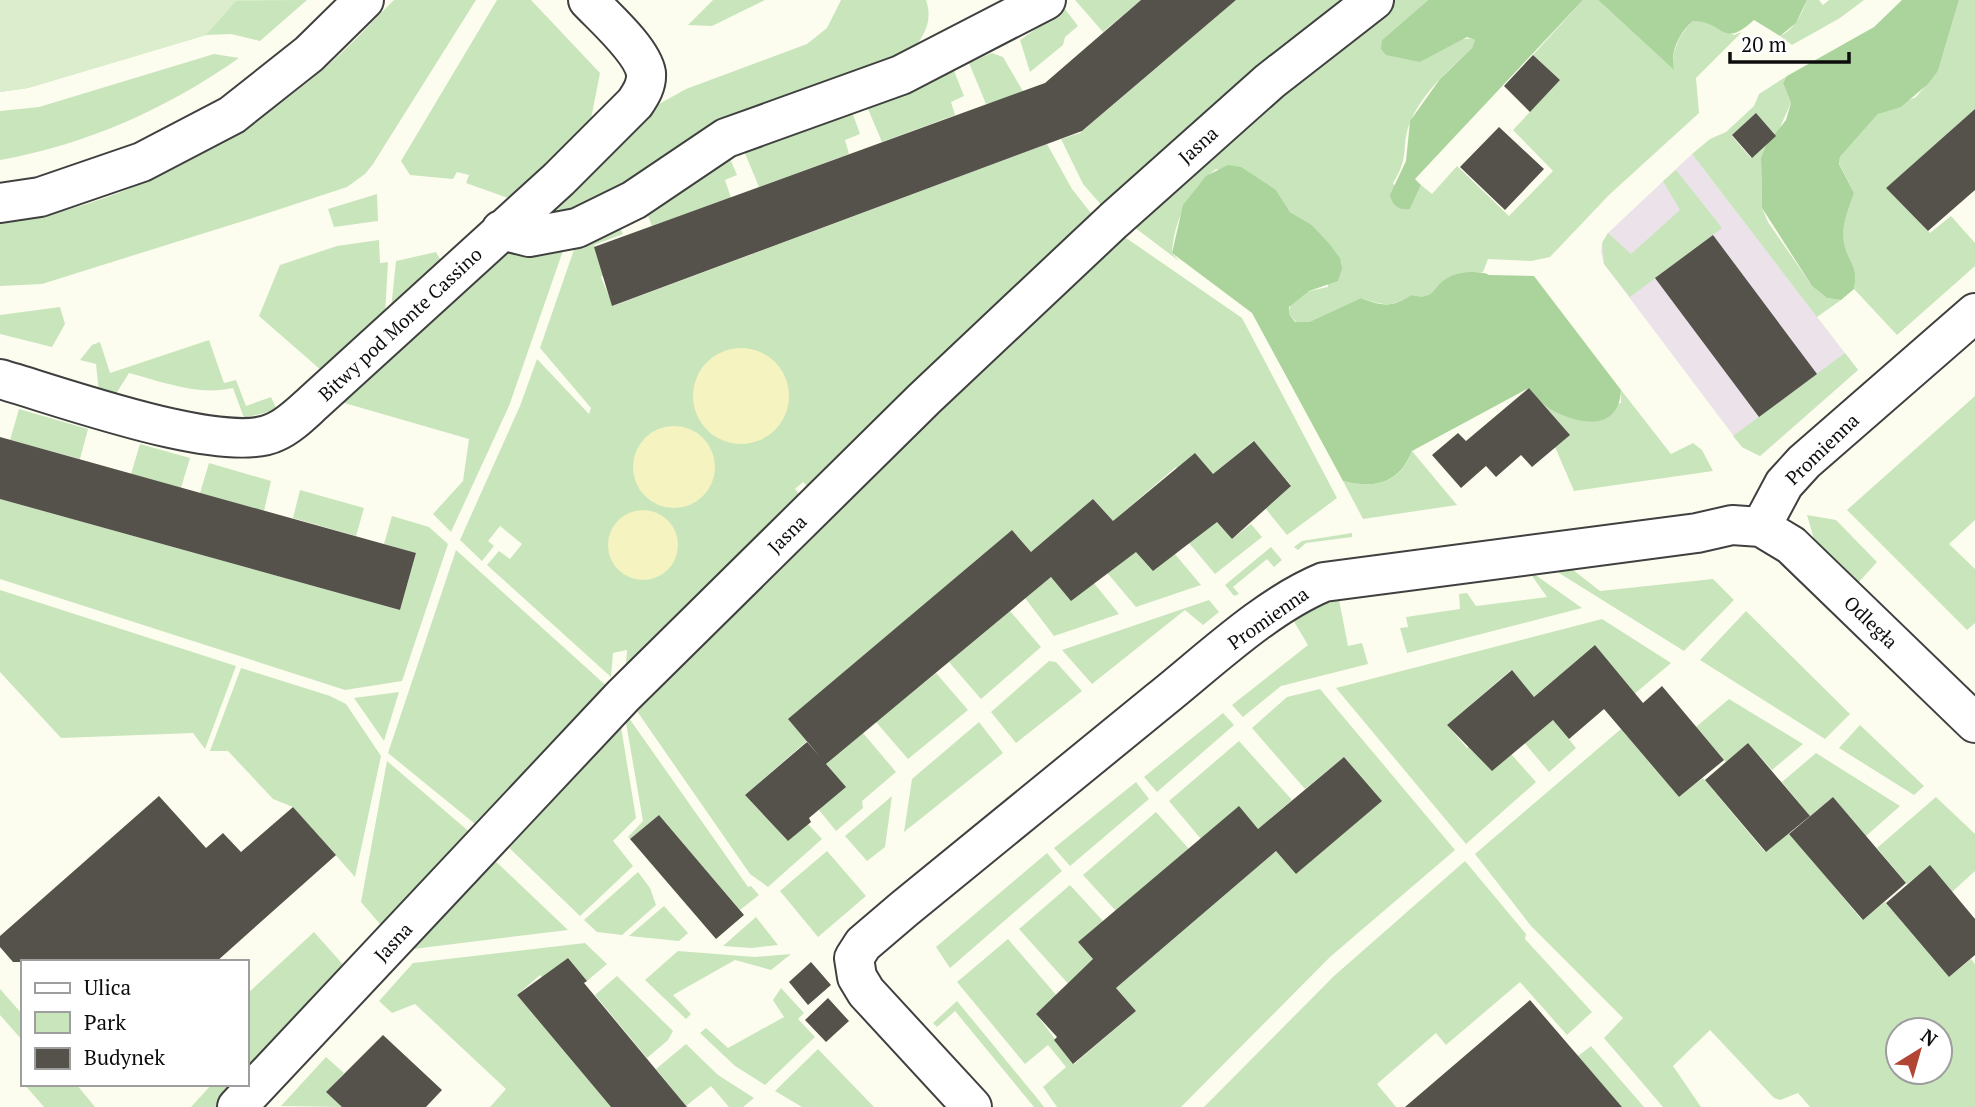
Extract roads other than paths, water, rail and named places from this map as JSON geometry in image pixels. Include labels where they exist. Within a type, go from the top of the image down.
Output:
[{"type":"street","points":[[0,203],[40,197],[142,162],[232,115],[309,54],[364,0]]},
{"type":"street","name":"Bitwy pod Monte Cassino","points":[[0,379],[191,433],[225,439],[274,433],[313,403],[611,128],[644,89],[646,75],[643,65],[627,42],[588,0]]},
{"type":"street","points":[[501,230],[529,237],[577,228],[634,200],[726,138],[901,75],[1046,0]]},
{"type":"street","name":"Jasna","points":[[237,1107],[623,696],[924,399],[1113,221],[1249,100],[1374,0]]},
{"type":"street","name":"Promienna","points":[[972,1107],[866,992],[857,977],[854,958],[863,944],[904,909],[1281,605],[1324,582],[1697,533],[1732,525],[1762,527],[1784,484],[1804,462],[1975,313]]},
{"type":"street","name":"Odległa","points":[[1762,527],[1791,545],[1975,723]]}]
